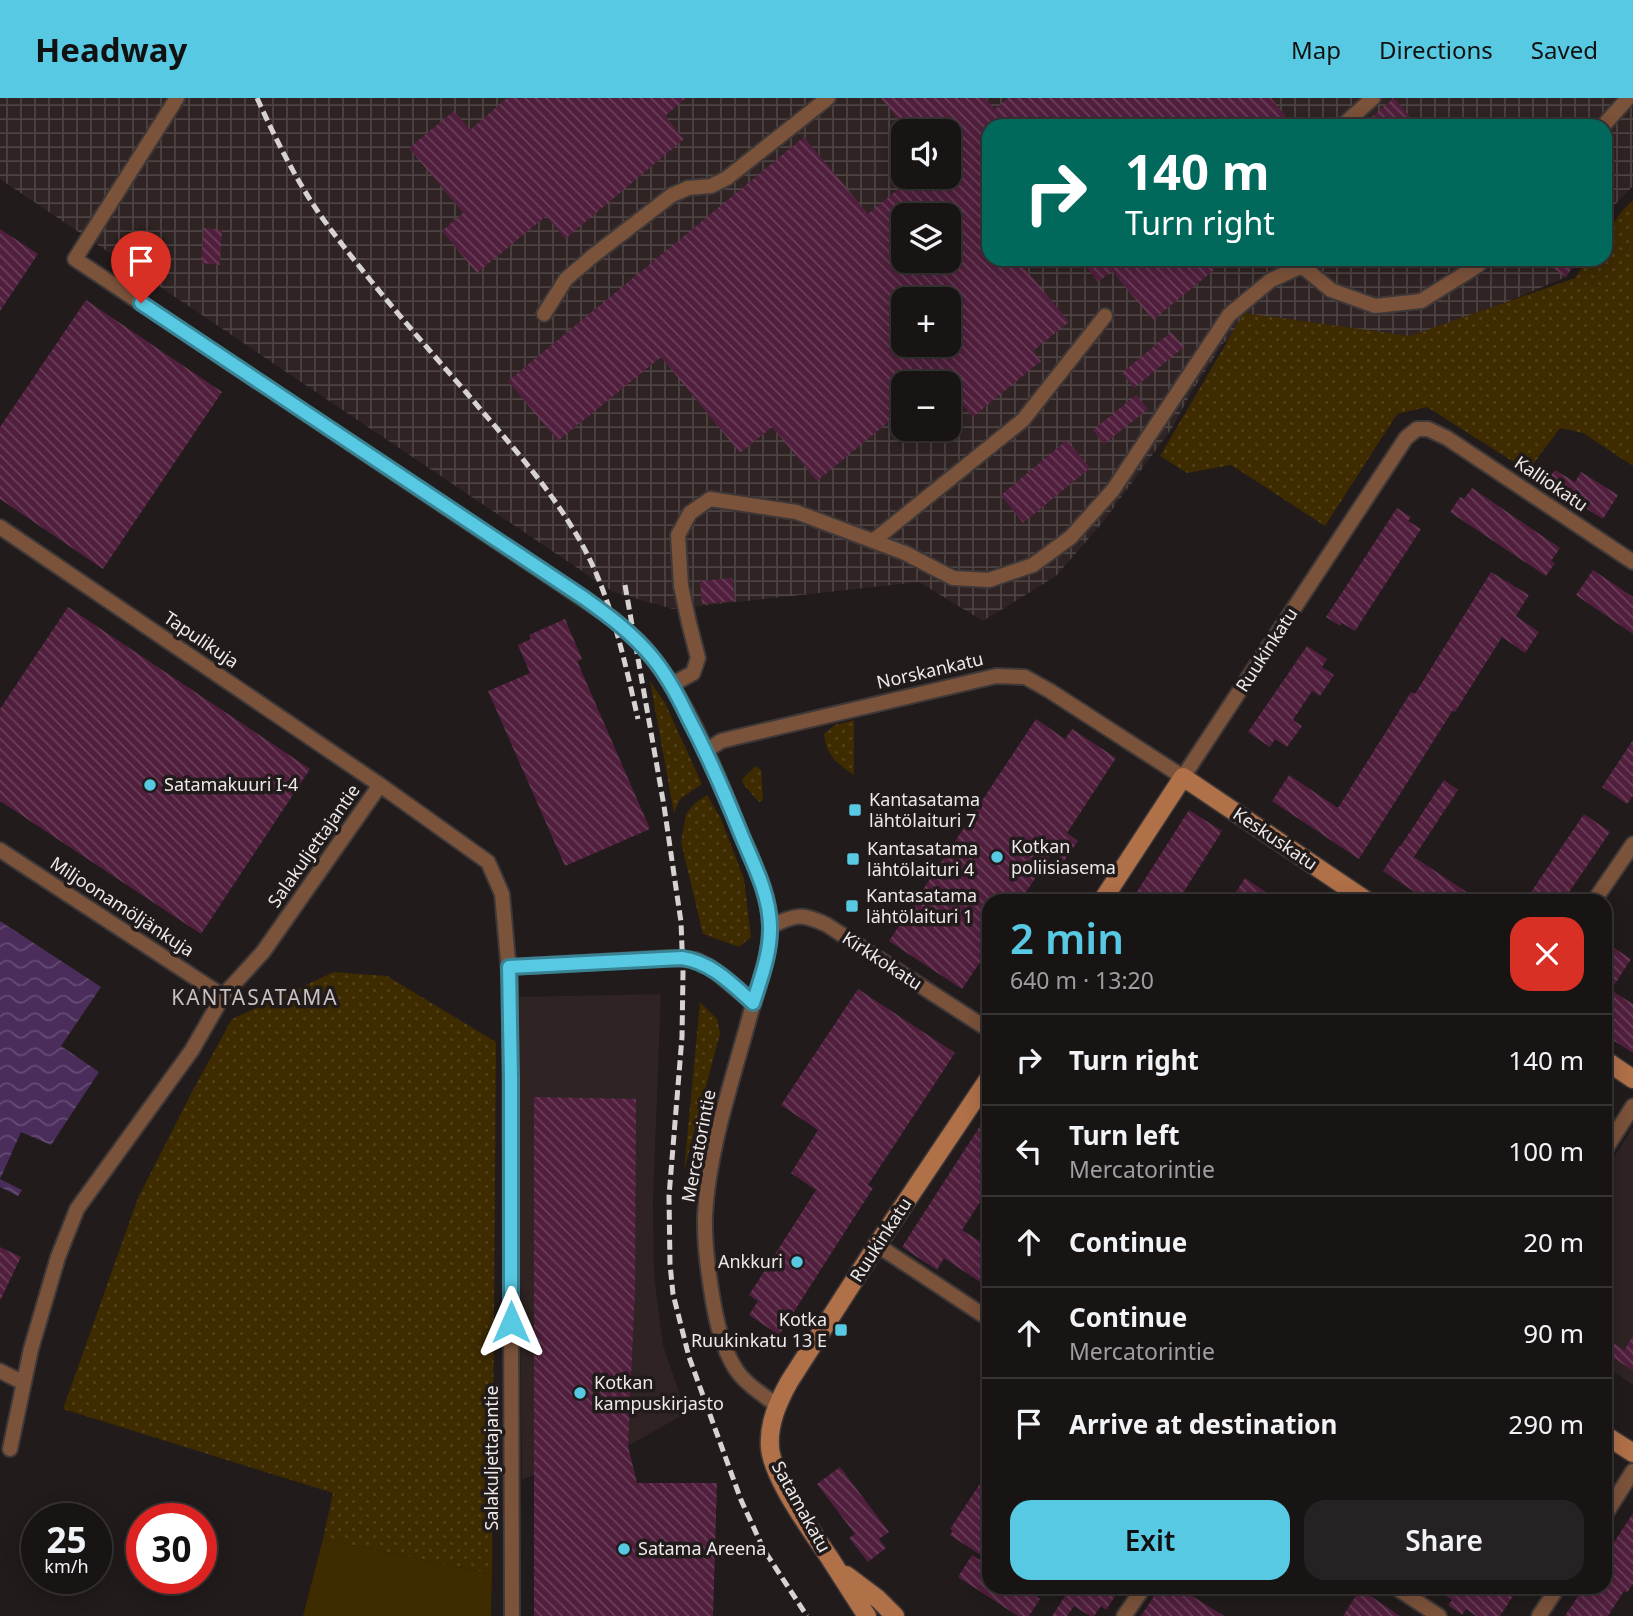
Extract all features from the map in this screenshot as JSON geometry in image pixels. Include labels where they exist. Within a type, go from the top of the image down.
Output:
[{"type":"street","points":[[177,98],[75,259],[613,619],[654,660],[671,685],[706,751]]},
{"type":"street","points":[[544,314],[566,279],[672,195],[688,188],[711,186],[727,178],[828,98]]},
{"type":"street","points":[[1350,119],[1373,98]]},
{"type":"street","points":[[1609,119],[1628,98]]},
{"type":"street","points":[[671,685],[694,673],[698,658],[681,586],[678,535],[690,513],[710,499],[796,512],[905,553],[953,578],[989,580],[1033,565],[1071,537],[1112,490],[1229,314],[1271,280],[1295,266]]},
{"type":"street","points":[[1306,266],[1331,290],[1375,306],[1421,301],[1477,266]]},
{"type":"street","points":[[873,541],[1023,420],[1105,316]]},
{"type":"street","name":"Ruukinkatu","points":[[1107,894],[1406,438],[1417,429],[1428,429],[1447,438]]},
{"type":"street","name":"Kalliokatu","points":[[1447,438],[1633,562]]},
{"type":"street","name":"Tapulikuja","points":[[0,527],[380,785]]},
{"type":"street","name":"Norskankatu","points":[[706,751],[721,741],[996,676],[1025,677],[1182,777]]},
{"type":"street","name":"Mercatorintie","points":[[706,751],[761,881],[769,908],[770,927],[766,960],[719,1130],[709,1180],[705,1215],[706,1263],[715,1315],[730,1360],[740,1375],[777,1405]]},
{"type":"street","name":"Keskuskatu","points":[[1182,777],[1357,894]]},
{"type":"street","name":"Salakuljettajantie","points":[[10,1449],[32,1349],[58,1257],[77,1209],[192,1050],[223,996],[263,952],[380,785],[488,862],[502,894],[509,967],[511,1077],[512,1616]]},
{"type":"street","points":[[1599,894],[1633,844]]},
{"type":"street","name":"Miljoonamöljänkuja","points":[[0,850],[223,996]]},
{"type":"street","name":"Kirkkokatu","points":[[770,927],[791,917],[810,917],[819,921],[982,1026]]},
{"type":"street","points":[[509,967],[682,958],[696,960],[710,967],[753,1003]]},
{"type":"street","points":[[1612,1065],[1633,1079]]},
{"type":"street","name":"Ruukinkatu","points":[[777,1405],[877,1245],[982,1088]]},
{"type":"street","points":[[1612,1139],[1633,1106]]},
{"type":"street","points":[[877,1245],[982,1314]]},
{"type":"street","points":[[0,1371],[24,1383]]},
{"type":"street","name":"Satamakatu","points":[[777,1405],[770,1432],[770,1450],[776,1469],[799,1511],[867,1616]]},
{"type":"street","points":[[1612,1440],[1633,1453]]},
{"type":"street","points":[[1612,1504],[1633,1471]]},
{"type":"street","name":"Satamakatu","points":[[835,1566],[878,1599],[895,1616]]},
{"type":"street","points":[[1124,1616],[1139,1594]]},
{"type":"street","points":[[1406,1594],[1439,1616]]},
{"type":"street","points":[[1539,1616],[1553,1594]]},
{"type":"shaded area","points":[[0,98],[1633,98],[1633,186],[1612,208],[1612,119],[982,119],[982,266],[1573,266],[1566,277],[1403,346],[1389,333],[1253,328],[1224,342],[1172,428],[1103,522],[1056,576],[983,621],[919,582],[673,609],[613,592],[0,179]]},
{"type":"shaded area","points":[[1633,200],[1633,466],[1583,433],[1560,428],[1528,471],[1427,407],[1397,414],[1325,526],[1231,465],[1187,473],[1160,456],[1244,313],[1410,336],[1575,278],[1583,266],[1612,266],[1612,225]]},
{"type":"shaded area","points":[[650,681],[665,703],[702,784],[680,799],[674,813]]},
{"type":"shaded area","points":[[854,720],[854,775],[833,758],[827,748],[824,734],[835,725]]},
{"type":"shaded area","points":[[756,766],[761,770],[763,800],[759,802],[743,784],[742,779]]},
{"type":"shaded area","points":[[707,795],[721,819],[744,879],[751,937],[739,947],[703,934],[681,842],[686,814],[695,803]]},
{"type":"shaded area","points":[[334,972],[387,976],[496,1042],[492,1574],[323,1539],[333,1493],[63,1409],[138,1198],[232,1019]]},
{"type":"shaded area","points":[[661,994],[653,1201],[654,1274],[663,1345],[686,1413],[628,1446],[522,1479],[517,997]]},
{"type":"shaded area","points":[[700,1002],[717,1019],[720,1033],[684,1171]]},
{"type":"shaded area","points":[[1633,1127],[1633,1346],[1628,1343],[1617,1360],[1633,1371],[1633,1385],[1612,1371],[1612,1362],[1621,1348],[1612,1342],[1612,1160]]},
{"type":"shaded area","points":[[323,1539],[492,1574],[491,1616],[303,1616]]},
{"type":"water","points":[[0,921],[101,987],[61,1046],[99,1072],[51,1145],[21,1132],[0,1179]]},
{"type":"water","points":[[0,1179],[22,1190],[18,1196],[0,1187]]},
{"type":"building","points":[[507,98],[686,98],[665,116],[684,139],[565,239],[546,216],[477,273],[442,231],[463,213],[409,148],[454,111],[470,130]]},
{"type":"building","points":[[881,98],[985,98],[995,109],[1008,98],[1271,98],[1288,119],[982,119],[982,266],[1023,266],[1069,322],[1033,351],[1041,361],[973,417],[961,403],[961,371],[891,371],[891,420],[817,481],[772,427],[740,453],[661,357],[558,441],[508,381],[804,137],[868,214],[898,189],[961,189],[961,119],[898,119]]},
{"type":"building","points":[[1394,98],[1412,119],[1369,119]]},
{"type":"building","points":[[204,228],[222,230],[220,265],[201,263]]},
{"type":"building","points":[[0,229],[38,254],[0,311]]},
{"type":"building","points":[[1085,266],[1210,266],[1214,270],[1153,320],[1112,271],[1098,282]]},
{"type":"building","points":[[1550,266],[1573,266],[1566,277]]},
{"type":"building","points":[[86,300],[222,392],[103,569],[0,499],[0,427]]},
{"type":"building","points":[[1171,332],[1184,347],[1134,388],[1122,373]]},
{"type":"building","points":[[1136,395],[1148,409],[1104,444],[1093,430]]},
{"type":"building","points":[[1067,440],[1090,468],[1023,523],[1001,495]]},
{"type":"building","points":[[1555,470],[1575,482],[1581,472],[1618,495],[1603,519],[1566,496],[1568,494],[1547,480]]},
{"type":"building","points":[[1472,488],[1560,548],[1551,561],[1555,563],[1546,576],[1450,512],[1460,497],[1464,499]]},
{"type":"building","points":[[1397,508],[1411,517],[1408,521],[1421,529],[1355,631],[1342,623],[1340,626],[1326,617]]},
{"type":"building","points":[[1593,570],[1633,597],[1633,634],[1576,595]]},
{"type":"building","points":[[1491,572],[1529,595],[1516,616],[1539,632],[1525,653],[1502,637],[1359,859],[1272,801],[1289,775],[1338,808],[1411,692],[1415,694]]},
{"type":"building","points":[[732,578],[735,601],[702,604],[700,581]]},
{"type":"building","name":"Satamakuuri I-4","points":[[68,607],[310,769],[201,934],[0,801],[0,709]]},
{"type":"building","points":[[565,619],[582,659],[577,661],[650,829],[565,866],[488,691],[530,673],[518,645],[531,639],[529,635]]},
{"type":"building","points":[[1307,646],[1327,659],[1322,667],[1334,675],[1320,696],[1312,691],[1293,720],[1302,726],[1287,747],[1275,739],[1270,747],[1248,732]]},
{"type":"building","name":"Kotkan poliisiasema","points":[[1036,719],[1065,739],[1072,729],[1116,758],[1067,833],[1078,841],[1064,861],[1052,853],[1025,894],[982,894],[982,959],[962,989],[889,941]]},
{"type":"building","points":[[1633,740],[1633,796],[1627,804],[1602,787]]},
{"type":"building","points":[[1444,780],[1458,790],[1414,857],[1470,894],[1418,894],[1383,871]]},
{"type":"building","points":[[1189,810],[1222,831],[1182,894],[1135,894]]},
{"type":"building","points":[[1584,814],[1610,832],[1568,894],[1530,894]]},
{"type":"building","points":[[1245,878],[1269,894],[1235,894]]},
{"type":"building","points":[[1612,947],[1631,959],[1612,988]]},
{"type":"building","points":[[858,989],[955,1053],[868,1185],[873,1188],[779,1335],[749,1315],[758,1301],[749,1295],[816,1190],[791,1173],[818,1130],[781,1105]]},
{"type":"building","points":[[1612,991],[1633,1004],[1633,1053],[1612,1040]]},
{"type":"building","points":[[534,1097],[636,1099],[635,1288],[628,1446],[637,1483],[717,1483],[713,1616],[534,1616]]},
{"type":"building","points":[[982,1123],[982,1199],[962,1230],[982,1243],[982,1283],[944,1258],[937,1270],[902,1247]]},
{"type":"building","points":[[0,1247],[21,1257],[0,1301]]},
{"type":"building","points":[[1633,1336],[1633,1371],[1614,1358],[1612,1361],[1612,1342],[1624,1350]]},
{"type":"building","points":[[840,1467],[889,1532],[879,1539],[886,1548],[868,1562],[849,1538],[855,1534],[817,1484]]},
{"type":"building","points":[[982,1481],[982,1556],[950,1535],[953,1531],[950,1529]]},
{"type":"building","points":[[1633,1513],[1633,1584],[1627,1593],[1624,1591],[1608,1616],[1565,1616],[1579,1594],[1612,1594],[1612,1545]]},
{"type":"building","points":[[972,1555],[982,1561],[982,1593],[958,1577]]},
{"type":"building","points":[[984,1594],[1032,1594],[1040,1599],[1029,1616],[1018,1616]]},
{"type":"building","points":[[1066,1594],[1116,1594],[1106,1610],[1101,1606],[1094,1616],[1074,1606],[1067,1616],[1052,1616]]},
{"type":"building","points":[[1155,1594],[1193,1594],[1192,1596],[1224,1616],[1141,1616]]},
{"type":"building","points":[[1357,1594],[1367,1594],[1400,1616],[1343,1616]]},
{"type":"building","points":[[1444,1594],[1514,1594],[1500,1616],[1476,1616],[1466,1609],[1462,1615],[1448,1605],[1452,1600]]},
{"type":"railway","points":[[257,98],[287,160],[323,219],[392,306],[522,458],[573,529],[586,551],[605,597],[638,719]]},
{"type":"railway","points":[[625,585],[664,806],[681,922],[682,1037],[669,1196],[673,1294],[689,1357],[741,1500],[764,1550],[807,1616]]},
{"type":"place","name":"Satamakuuri I-4","points":[[150,785]]},
{"type":"place","name":"Kantasatama lähtölaituri 7","points":[[855,810]]},
{"type":"place","name":"Kotkan poliisiasema","points":[[997,857]]},
{"type":"place","name":"Kantasatama lähtölaituri 4","points":[[853,859]]},
{"type":"place","name":"Kantasatama lähtölaituri 1","points":[[852,906]]},
{"type":"place","name":"Ankkuri","points":[[797,1262]]},
{"type":"place","name":"Kotka Ruukinkatu 13 E","points":[[841,1330]]},
{"type":"place","name":"Kotkan kampuskirjasto","points":[[580,1393]]},
{"type":"place","name":"Satama Areena","points":[[624,1549]]},
{"type":"district","name":"KANTASATAMA","points":[[255,998]]},
{"type":"route","points":[[141,303],[584,598],[634,636],[676,693],[721,784],[761,881],[769,908],[770,927],[766,960],[753,1003],[710,967],[696,960],[682,958],[509,967],[511,1322]]}]
